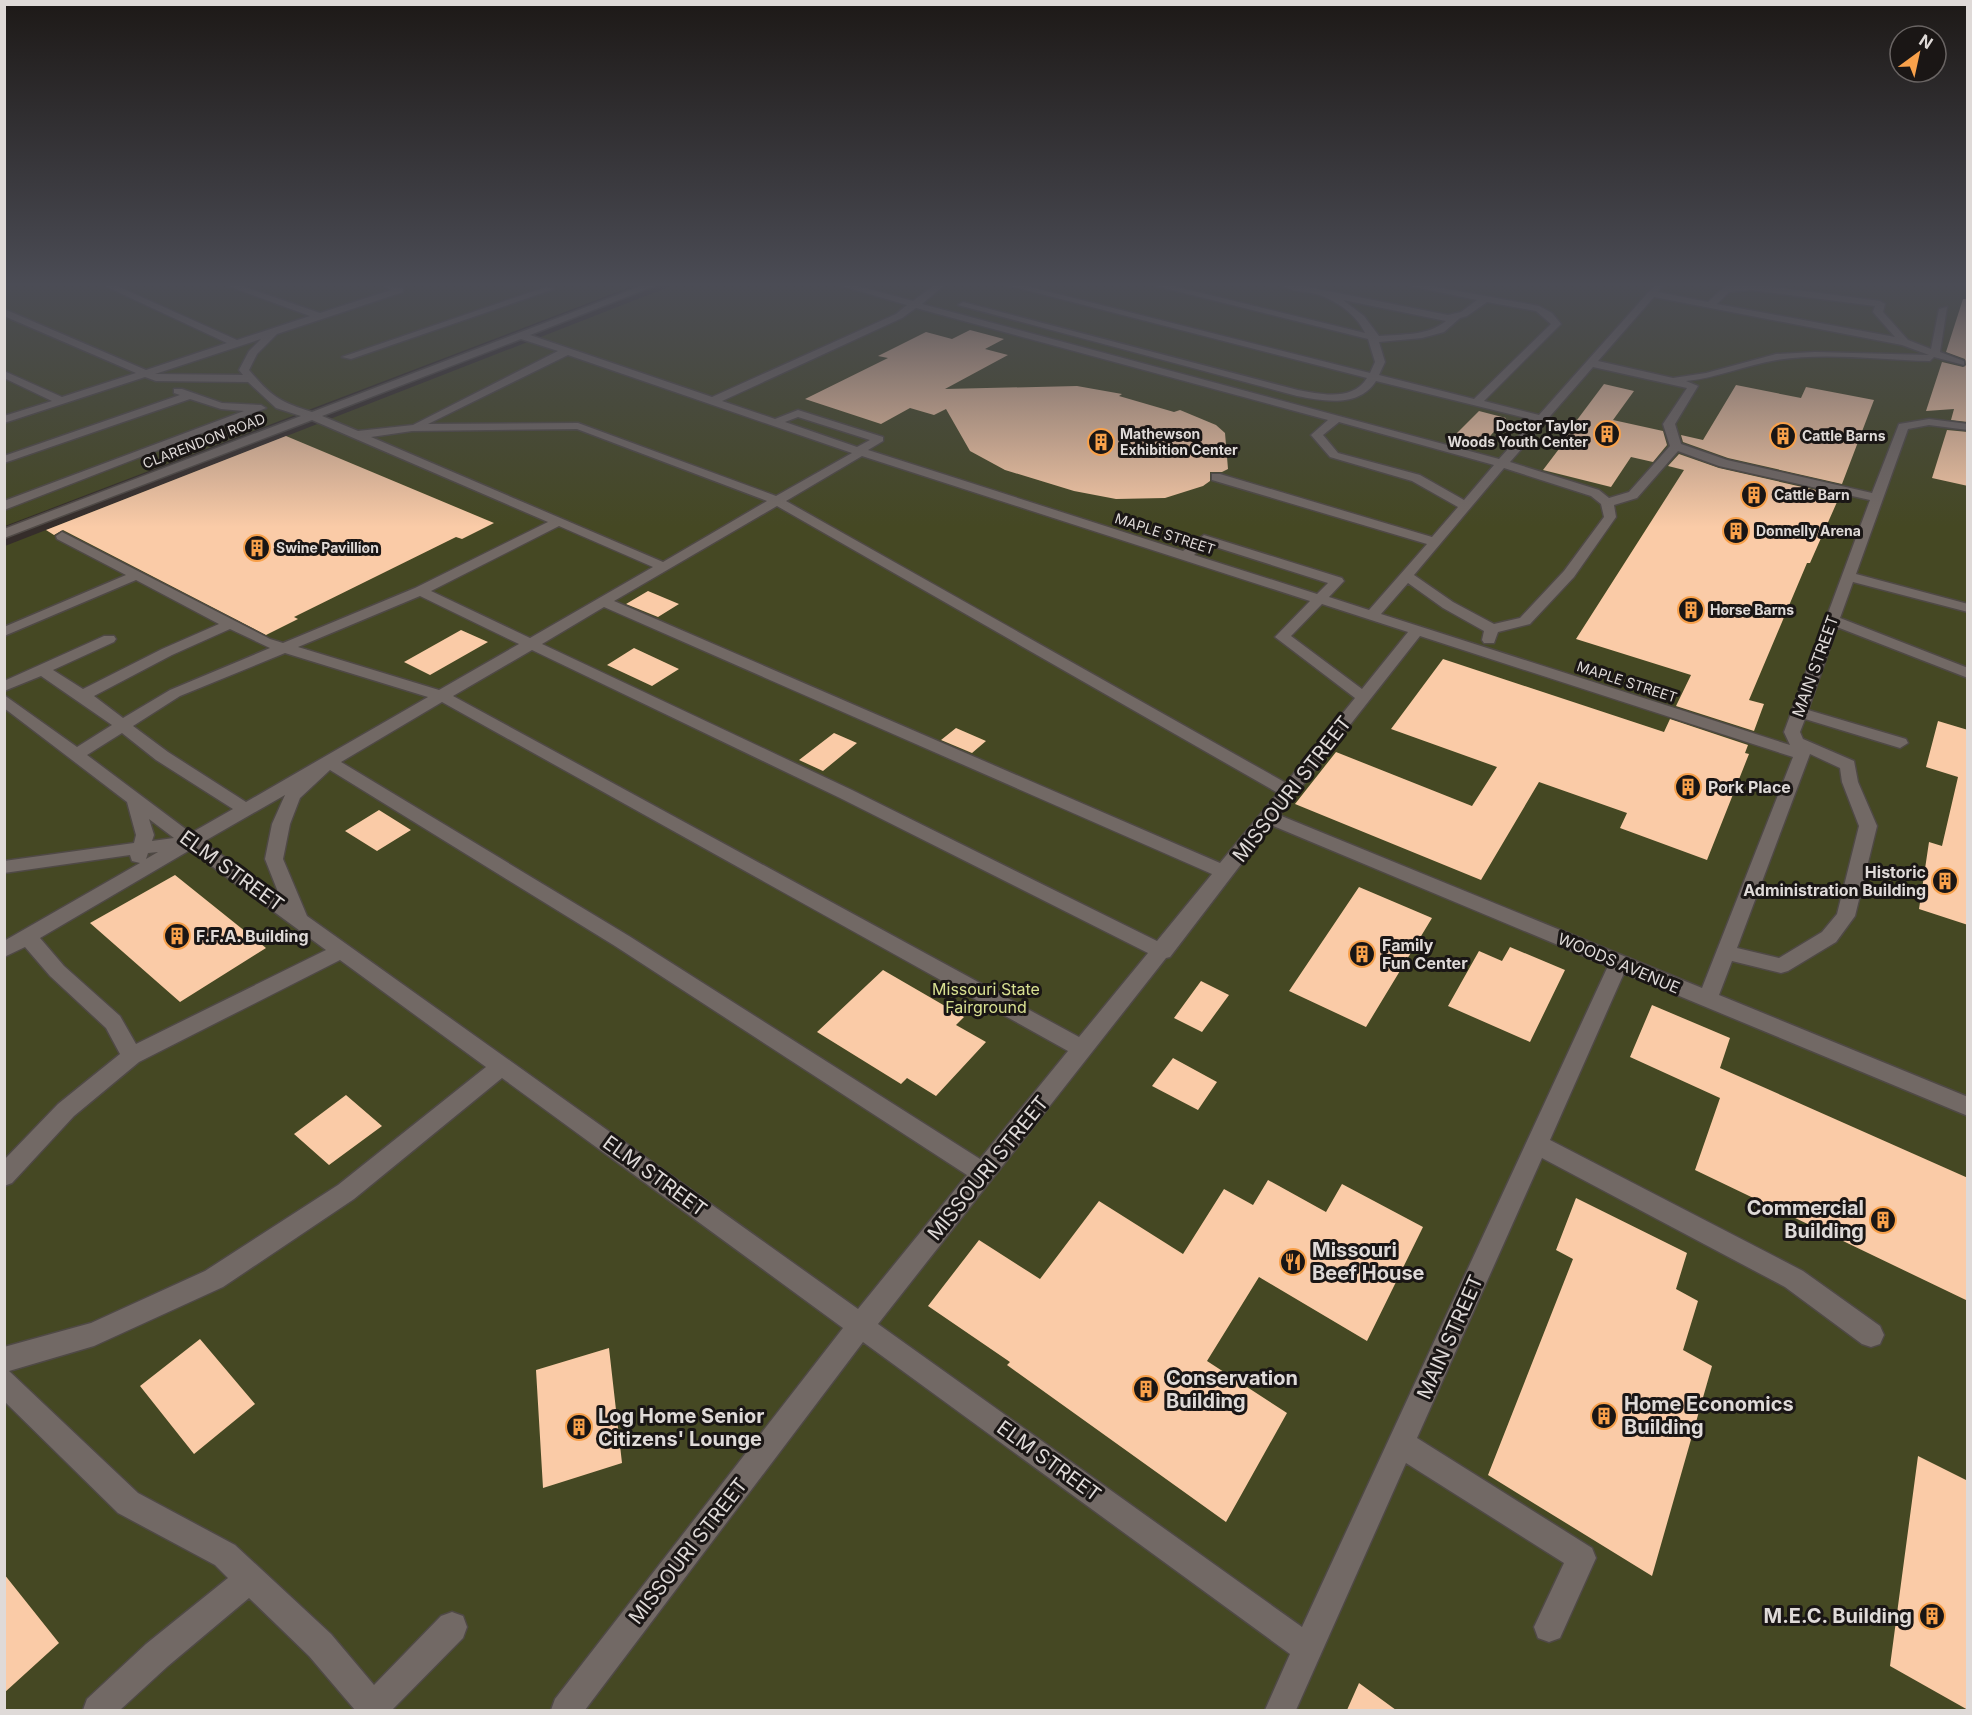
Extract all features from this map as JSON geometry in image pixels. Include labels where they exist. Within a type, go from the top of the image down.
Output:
[{"type":"street","points":[[122,366],[142,375],[156,378],[252,379]]},
{"type":"street","points":[[4,420],[170,366]]},
{"type":"street","points":[[246,366],[244,370],[280,406]]},
{"type":"street","name":"CLARENDON ROAD","points":[[4,534],[442,366]]},
{"type":"street","points":[[412,428],[537,366]]},
{"type":"street","name":"MAPLE STREET","points":[[611,366],[860,451],[1417,631],[1848,765],[1850,782],[1868,826],[1846,916],[1829,937],[1781,966],[1726,952]]},
{"type":"street","points":[[713,401],[790,366]]},
{"type":"street","points":[[1143,366],[1502,463],[1595,493],[1607,503],[1610,517],[1569,574],[1525,621],[1492,629],[1448,605],[1407,576]]},
{"type":"street","points":[[1194,366],[1297,393],[1340,398],[1356,394],[1368,386],[1378,366]]},
{"type":"street","points":[[1335,366],[1541,419]]},
{"type":"street","points":[[1477,402],[1513,366]]},
{"type":"street","points":[[1372,616],[1502,463],[1588,366]]},
{"type":"street","points":[[1604,366],[1693,386],[1669,424],[1676,446]]},
{"type":"street","points":[[1665,380],[1707,376],[1743,366]]},
{"type":"street","points":[[4,374],[61,401]]},
{"type":"street","points":[[156,378],[164,385],[188,396],[221,406],[261,408],[280,406],[313,416],[556,523],[664,567]]},
{"type":"street","points":[[4,460],[188,396]]},
{"type":"street","points":[[4,506],[261,408]]},
{"type":"street","points":[[4,950],[778,501],[879,440],[798,413],[776,422]]},
{"type":"street","points":[[1337,418],[1317,435],[1334,455],[1416,478],[1466,506]]},
{"type":"street","name":"MAIN STREET","points":[[1707,1000],[1799,748],[1792,732],[1902,426],[1936,422],[1968,427]]},
{"type":"street","points":[[356,435],[412,428],[578,426],[778,501],[1290,792]]},
{"type":"street","points":[[1676,446],[1724,463],[1876,498]]},
{"type":"street","points":[[1607,503],[1632,495],[1676,446]]},
{"type":"street","points":[[1216,477],[1435,542]]},
{"type":"street","points":[[77,754],[175,693],[420,591],[556,523]]},
{"type":"street","points":[[62,536],[231,624],[284,648],[442,696],[1083,1049]]},
{"type":"street","points":[[1185,556],[1204,539],[1337,581],[1282,638],[1365,698]]},
{"type":"street","points":[[4,632],[137,575]]},
{"type":"street","points":[[1848,576],[1968,608]]},
{"type":"street","points":[[420,591],[846,794],[1163,952]]},
{"type":"street","points":[[604,602],[1226,873]]},
{"type":"street","points":[[1832,620],[1968,674]]},
{"type":"street","points":[[82,696],[167,652],[231,624]]},
{"type":"street","points":[[1486,653],[1492,629]]},
{"type":"street","name":"MISSOURI STREET","points":[[566,1710],[861,1325],[1163,952],[1417,631]]},
{"type":"street","points":[[4,687],[109,639]]},
{"type":"street","points":[[41,669],[82,696],[162,756],[247,810]]},
{"type":"street","name":"ELM STREET","points":[[4,700],[191,842],[1308,1649]]},
{"type":"street","points":[[1799,712],[1900,743]]},
{"type":"street","points":[[299,920],[274,859],[281,824],[293,795],[329,762]]},
{"type":"street","points":[[329,762],[622,941],[984,1173]]},
{"type":"street","points":[[100,895],[136,862],[143,847],[145,835],[135,799]]},
{"type":"street","name":"WOODS AVENUE","points":[[1270,818],[1968,1107]]},
{"type":"street","points":[[4,867],[47,859],[191,842]]},
{"type":"street","points":[[28,936],[57,971],[113,1022],[132,1056]]},
{"type":"street","points":[[4,1176],[66,1110],[132,1056],[343,951]]},
{"type":"street","name":"MAIN STREET","points":[[1280,1710],[1619,963]]},
{"type":"street","points":[[4,1360],[94,1334],[214,1279],[346,1192],[502,1066]]},
{"type":"street","points":[[1537,1144],[1794,1279],[1871,1335]]},
{"type":"street","points":[[4,1382],[128,1503],[225,1555],[320,1645],[374,1709],[452,1627]]},
{"type":"street","points":[[1401,1444],[1582,1558],[1549,1628]]},
{"type":"street","points":[[98,1710],[157,1655],[249,1579]]},
{"type":"green space","points":[[5,366],[424,366],[5,526]]},
{"type":"green space","name":"Missouri State Fairground","points":[[466,366],[1967,366],[1967,1710],[5,1710],[5,546]]},
{"type":"building","name":"Mathewson Exhibition Center","points":[[872,366],[988,366],[945,389],[1077,386],[1122,394],[1119,396],[1174,412],[1180,410],[1216,425],[1225,433],[1228,469],[1222,472],[1210,472],[1210,481],[1203,486],[1165,498],[1116,499],[1074,491],[1005,470],[970,451],[946,409],[934,415],[910,408],[881,424],[805,399]]},
{"type":"building","name":"Cattle Barns","points":[[1941,366],[1968,366],[1968,422],[1951,420],[1954,409],[1926,411]]},
{"type":"building","name":"Doctor Taylor Woods Youth Center","points":[[1604,384],[1634,391],[1613,420],[1663,431],[1667,445],[1653,462],[1631,457],[1611,487],[1543,470],[1565,441],[1562,440]]},
{"type":"building","points":[[1736,385],[1801,398],[1806,387],[1874,400],[1842,484],[1728,458],[1683,442],[1681,435],[1703,440]]},
{"type":"building","points":[[1479,411],[1506,418],[1483,444],[1454,436]]},
{"type":"building","points":[[1947,430],[1968,432],[1968,486],[1932,478]]},
{"type":"building","name":"Swine Pavillion","points":[[286,436],[494,523],[462,539],[456,537],[294,617],[298,619],[266,635],[63,530],[54,535],[46,530]]},
{"type":"building","points":[[1679,454],[1719,468],[1838,495],[1837,502],[1810,563],[1807,563],[1749,700],[1764,704],[1754,731],[1676,706],[1691,675],[1576,639],[1684,470],[1668,466]]},
{"type":"building","points":[[648,591],[679,604],[658,617],[626,604]]},
{"type":"building","points":[[461,630],[488,642],[430,675],[404,662]]},
{"type":"building","points":[[634,648],[679,669],[652,686],[607,665]]},
{"type":"building","points":[[1443,659],[1664,732],[1670,719],[1748,745],[1745,753],[1749,754],[1707,860],[1620,828],[1627,813],[1539,782],[1481,880],[1295,804],[1336,752],[1472,806],[1497,767],[1391,729]]},
{"type":"building","points":[[1938,721],[1968,730],[1968,925],[1919,909],[1929,842],[1942,846],[1958,777],[1926,767]]},
{"type":"building","points":[[956,728],[986,741],[972,753],[941,740]]},
{"type":"building","points":[[834,733],[857,743],[823,771],[799,760]]},
{"type":"building","points":[[379,810],[411,830],[377,851],[345,831]]},
{"type":"building","name":"F.F.A. Building","points":[[175,875],[266,948],[180,1002],[90,923]]},
{"type":"building","name":"Family Fun Center","points":[[1359,887],[1432,918],[1366,1027],[1289,991]]},
{"type":"building","points":[[1510,947],[1565,970],[1530,1042],[1448,1006],[1479,951],[1502,961]]},
{"type":"building","points":[[883,970],[964,1017],[956,1025],[986,1042],[936,1096],[907,1078],[901,1084],[817,1032]]},
{"type":"building","points":[[1201,981],[1229,995],[1202,1032],[1174,1018]]},
{"type":"building","name":"Commercial Building","points":[[1652,1005],[1730,1038],[1720,1068],[1968,1178],[1968,1301],[1695,1170],[1720,1098],[1630,1057]]},
{"type":"building","points":[[1173,1058],[1217,1082],[1198,1110],[1152,1086]]},
{"type":"building","points":[[346,1095],[382,1126],[329,1165],[294,1134]]},
{"type":"building","points":[[1268,1180],[1326,1212],[1342,1184],[1423,1227],[1367,1341],[1259,1277],[1207,1361],[1287,1413],[1226,1522],[1007,1365],[1010,1362],[928,1306],[979,1240],[1040,1279],[1099,1201],[1183,1254],[1224,1189],[1253,1205]]},
{"type":"building","name":"Home Economics Building","points":[[1576,1198],[1687,1253],[1676,1289],[1698,1301],[1683,1350],[1712,1366],[1652,1576],[1488,1475],[1573,1259],[1556,1250]]},
{"type":"building","points":[[200,1339],[255,1404],[194,1454],[140,1386]]},
{"type":"building","name":"Log Home Senior Citizens' Lounge","points":[[609,1348],[622,1463],[543,1488],[536,1370]]},
{"type":"building","name":"M.E.C. Building","points":[[1918,1456],[1968,1481],[1968,1710],[1890,1666]]},
{"type":"building","points":[[4,1574],[59,1643],[4,1693]]},
{"type":"building","points":[[1359,1683],[1396,1710],[1347,1710]]},
{"type":"place","name":"Doctor Taylor Woods Youth Center","points":[[1607,434]]},
{"type":"place","name":"Cattle Barns","points":[[1783,436]]},
{"type":"place","name":"Mathewson Exhibition Center","points":[[1101,442]]},
{"type":"place","name":"Cattle Barn","points":[[1754,495]]},
{"type":"place","name":"Donnelly Arena","points":[[1736,531]]},
{"type":"place","name":"Swine Pavillion","points":[[257,548]]},
{"type":"place","name":"Horse Barns","points":[[1691,610]]},
{"type":"place","name":"Pork Place","points":[[1688,787]]},
{"type":"place","name":"Historic Administration Building","points":[[1945,881]]},
{"type":"place","name":"F.F.A. Building","points":[[177,936]]},
{"type":"place","name":"Family Fun Center","points":[[1362,954]]},
{"type":"place","name":"Commercial Building","points":[[1883,1220]]},
{"type":"place","name":"Missouri Beef House","points":[[1293,1262]]},
{"type":"place","name":"Conservation Building","points":[[1146,1389]]},
{"type":"place","name":"Home Economics Building","points":[[1604,1416]]},
{"type":"place","name":"Log Home Senior Citizens' Lounge","points":[[579,1427]]},
{"type":"place","name":"M.E.C. Building","points":[[1932,1616]]}]
